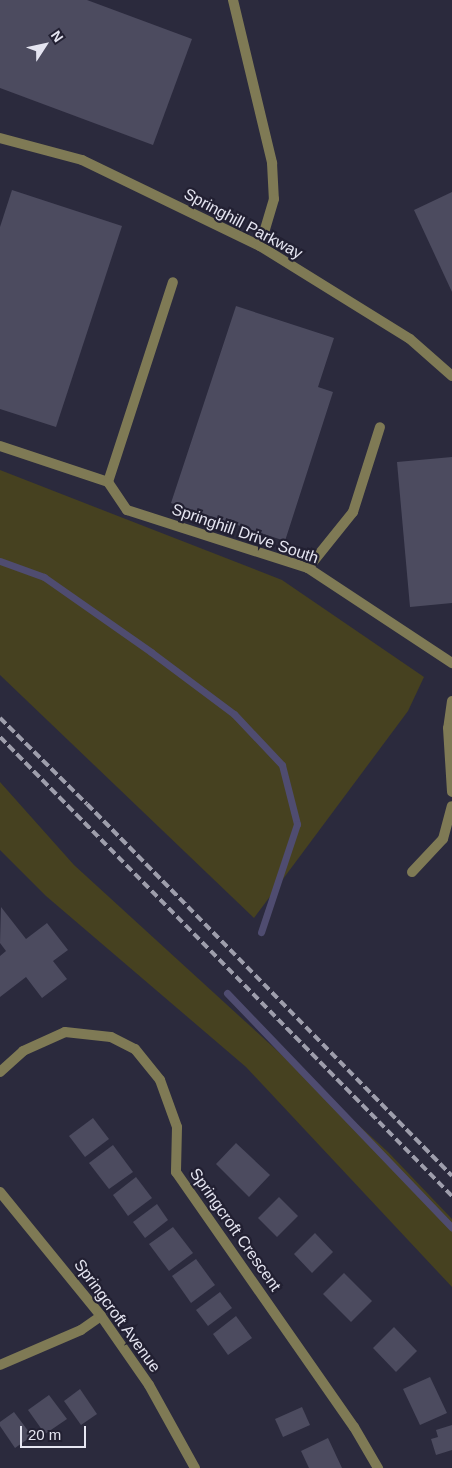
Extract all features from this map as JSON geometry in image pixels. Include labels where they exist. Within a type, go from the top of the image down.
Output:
[{"type":"street","points":[[233,0],[272,163],[274,199],[260,246]]},
{"type":"street","name":"Springhill Parkway","points":[[0,138],[82,160],[260,246],[410,339],[452,376]]},
{"type":"street","points":[[0,446],[108,482],[173,282]]},
{"type":"street","points":[[308,568],[353,512],[380,427]]},
{"type":"street","name":"Springhill Drive South","points":[[108,482],[127,510],[308,568],[452,663]]},
{"type":"street","points":[[452,701],[450,730],[452,792]]},
{"type":"street","points":[[412,872],[443,840],[452,806]]},
{"type":"street","name":"Springcroft Crescent","points":[[0,1072],[23,1051],[65,1032],[111,1038],[135,1049],[160,1080],[177,1127],[176,1172],[354,1426],[378,1468]]},
{"type":"street","name":"Springcroft Avenue","points":[[0,1192],[101,1316],[149,1385],[194,1468]]},
{"type":"street","points":[[0,1365],[81,1330],[101,1316]]},
{"type":"shaded area","points":[[0,470],[282,580],[424,677],[408,711],[254,918],[0,675]]},
{"type":"shaded area","points":[[0,782],[74,865],[388,1152],[452,1219],[452,1287],[246,1067],[46,896],[0,850]]},
{"type":"building","points":[[0,0],[87,0],[192,39],[153,145],[0,88]]},
{"type":"building","points":[[12,190],[122,226],[56,427],[0,409],[0,227]]},
{"type":"building","points":[[452,192],[452,292],[414,210]]},
{"type":"building","points":[[236,306],[334,338],[318,387],[333,392],[285,541],[171,503]]},
{"type":"building","points":[[452,457],[452,603],[410,607],[397,462]]},
{"type":"building","points":[[1,907],[26,939],[47,923],[68,950],[53,961],[67,979],[42,998],[26,977],[0,997],[0,956],[6,951],[0,943]]},
{"type":"building","points":[[93,1118],[109,1139],[85,1157],[69,1136]]},
{"type":"building","points":[[236,1143],[270,1175],[249,1197],[216,1164]]},
{"type":"building","points":[[113,1145],[133,1172],[109,1189],[89,1163]]},
{"type":"building","points":[[136,1177],[152,1198],[128,1216],[113,1195]]},
{"type":"building","points":[[279,1197],[298,1216],[277,1237],[258,1218]]},
{"type":"building","points":[[157,1204],[168,1220],[145,1238],[133,1222]]},
{"type":"building","points":[[173,1227],[193,1253],[169,1271],[149,1244]]},
{"type":"building","points":[[315,1233],[333,1252],[312,1273],[294,1254]]},
{"type":"building","points":[[196,1259],[215,1285],[191,1303],[172,1276]]},
{"type":"building","points":[[344,1273],[372,1301],[351,1322],[323,1294]]},
{"type":"building","points":[[220,1292],[232,1308],[208,1326],[196,1310]]},
{"type":"building","points":[[236,1316],[252,1338],[228,1355],[213,1334]]},
{"type":"building","points":[[394,1327],[417,1351],[396,1372],[373,1348]]},
{"type":"building","points":[[430,1377],[447,1413],[420,1425],[403,1389]]},
{"type":"building","points":[[80,1389],[97,1414],[81,1425],[64,1401]]},
{"type":"building","points":[[49,1395],[67,1419],[45,1434],[28,1410]]},
{"type":"building","points":[[302,1407],[310,1425],[283,1437],[275,1419]]},
{"type":"building","points":[[14,1412],[32,1436],[15,1448],[0,1426],[0,1422]]},
{"type":"building","points":[[452,1425],[452,1450],[436,1455],[431,1439],[438,1437],[436,1430]]},
{"type":"building","points":[[328,1438],[342,1468],[309,1468],[301,1451]]},
{"type":"waterway","points":[[0,561],[44,577],[151,652],[234,714],[282,765],[297,824],[261,932]]},
{"type":"waterway","points":[[227,993],[452,1228]]},
{"type":"railway","points":[[0,718],[87,804],[452,1176]]},
{"type":"railway","points":[[0,737],[452,1196]]}]
